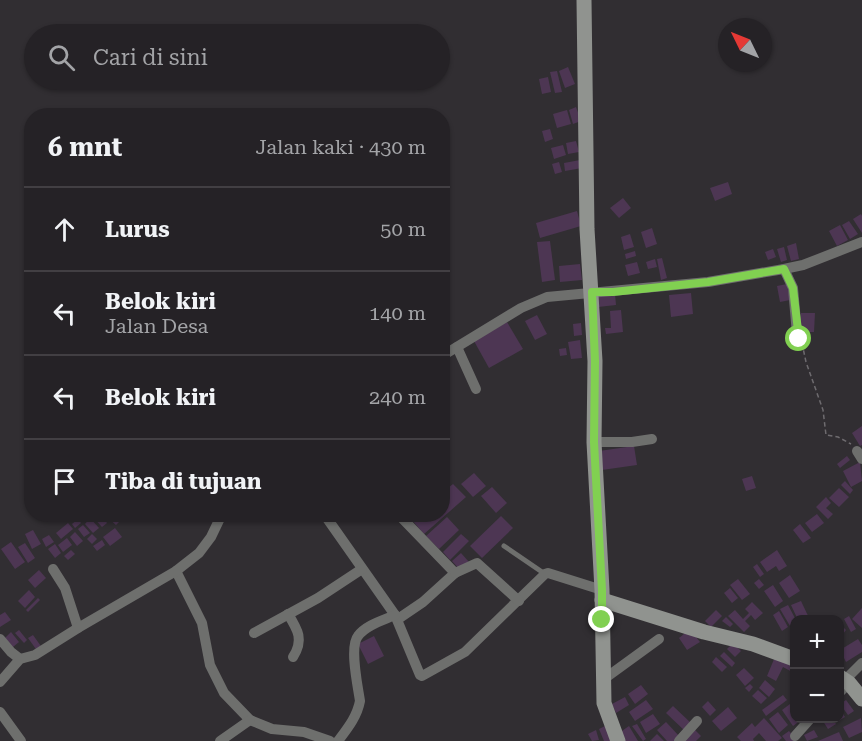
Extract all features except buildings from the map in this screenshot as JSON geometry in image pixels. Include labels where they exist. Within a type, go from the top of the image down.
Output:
[{"type":"street","points":[[584,0],[587,229],[595,361],[594,442],[602,595],[604,703],[618,741]]},
{"type":"street","points":[[450,351],[488,327],[547,297],[708,282],[784,269],[803,265],[862,242]]},
{"type":"street","points":[[784,269],[793,288],[797,334]]},
{"type":"street","points":[[457,347],[476,389]]},
{"type":"street","points":[[594,442],[652,439]]},
{"type":"street","points":[[0,682],[20,658],[35,655],[176,571],[199,553],[218,522]]},
{"type":"street","points":[[330,522],[397,617],[420,675],[426,676],[465,652],[548,573],[704,632],[753,644],[790,657]]},
{"type":"street","points":[[406,522],[455,573]]},
{"type":"street","points":[[338,741],[353,721],[360,701],[354,651],[358,635],[423,602],[455,573],[477,563],[519,601]]},
{"type":"street","points":[[53,569],[65,588],[78,628]]},
{"type":"street","points":[[254,633],[318,598],[362,569]]},
{"type":"street","points":[[176,571],[202,623],[210,665],[224,693],[250,720],[272,729],[304,732],[330,741]]},
{"type":"street","points":[[288,615],[299,634],[300,642],[292,657]]},
{"type":"street","points":[[0,639],[11,652],[20,658]]},
{"type":"street","points":[[604,679],[659,639]]},
{"type":"street","points":[[844,682],[862,663]]},
{"type":"street","points":[[844,684],[862,699]]},
{"type":"street","points":[[0,712],[21,741]]},
{"type":"street","points":[[220,741],[250,720]]},
{"type":"street","points":[[679,741],[697,722]]},
{"type":"street","points":[[795,736],[807,723]]},
{"type":"lane","points":[[504,546],[545,574]]},
{"type":"path","points":[[797,334],[824,410],[826,435],[838,437],[850,444],[860,455]]},
{"type":"route","points":[[602,620],[594,471],[595,361],[592,292],[613,292],[708,282],[784,269],[793,288],[799,339]]}]
